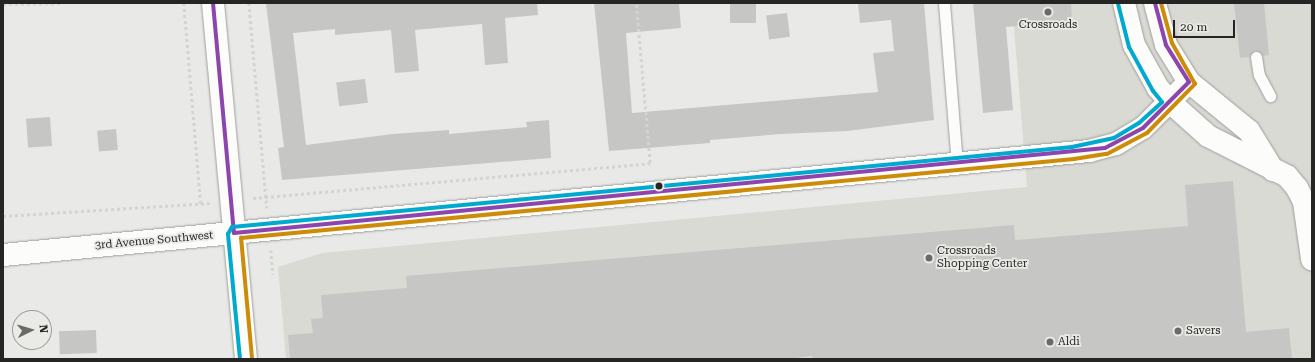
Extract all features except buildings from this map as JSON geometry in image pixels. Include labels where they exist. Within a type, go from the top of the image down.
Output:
[{"type":"street","points":[[213,3],[246,359]]},
{"type":"street","points":[[1124,3],[1134,45],[1158,88],[1170,102],[1194,124],[1221,144],[1287,176],[1304,202],[1312,259]]},
{"type":"street","points":[[1155,3],[1166,45],[1189,82],[1249,131],[1273,170]]},
{"type":"street","name":"3rd Avenue Southwest","points":[[3,255],[957,164],[1105,148],[1143,128],[1189,82]]},
{"type":"lane","points":[[944,3],[957,164]]},
{"type":"lane","points":[[1256,57],[1259,75],[1270,96]]},
{"type":"path","points":[[3,4],[62,3]]},
{"type":"path","points":[[184,3],[201,204]]},
{"type":"path","points":[[249,3],[266,197]]},
{"type":"path","points":[[3,216],[201,204],[650,163],[636,3]]},
{"type":"shaded area","points":[[1012,3],[1312,3],[1312,359],[286,359],[278,267],[322,253],[1027,187]]},
{"type":"transit line","points":[[213,3],[234,233],[1105,148],[1143,128],[1189,82],[1166,45],[1155,3]]},
{"type":"transit line","points":[[252,358],[241,238],[1074,159],[1107,154],[1147,133],[1195,84],[1172,43],[1161,3]]},
{"type":"transit line","points":[[240,359],[228,234],[232,227],[1072,147],[1114,138],[1139,123],[1162,102],[1153,91],[1129,47],[1118,4]]},
{"type":"place","name":"Crossroads","points":[[1048,12]]},
{"type":"place","name":"Crossroads Shopping Center","points":[[929,258]]},
{"type":"place","name":"Savers","points":[[1178,331]]},
{"type":"place","name":"Aldi","points":[[1050,342]]}]
